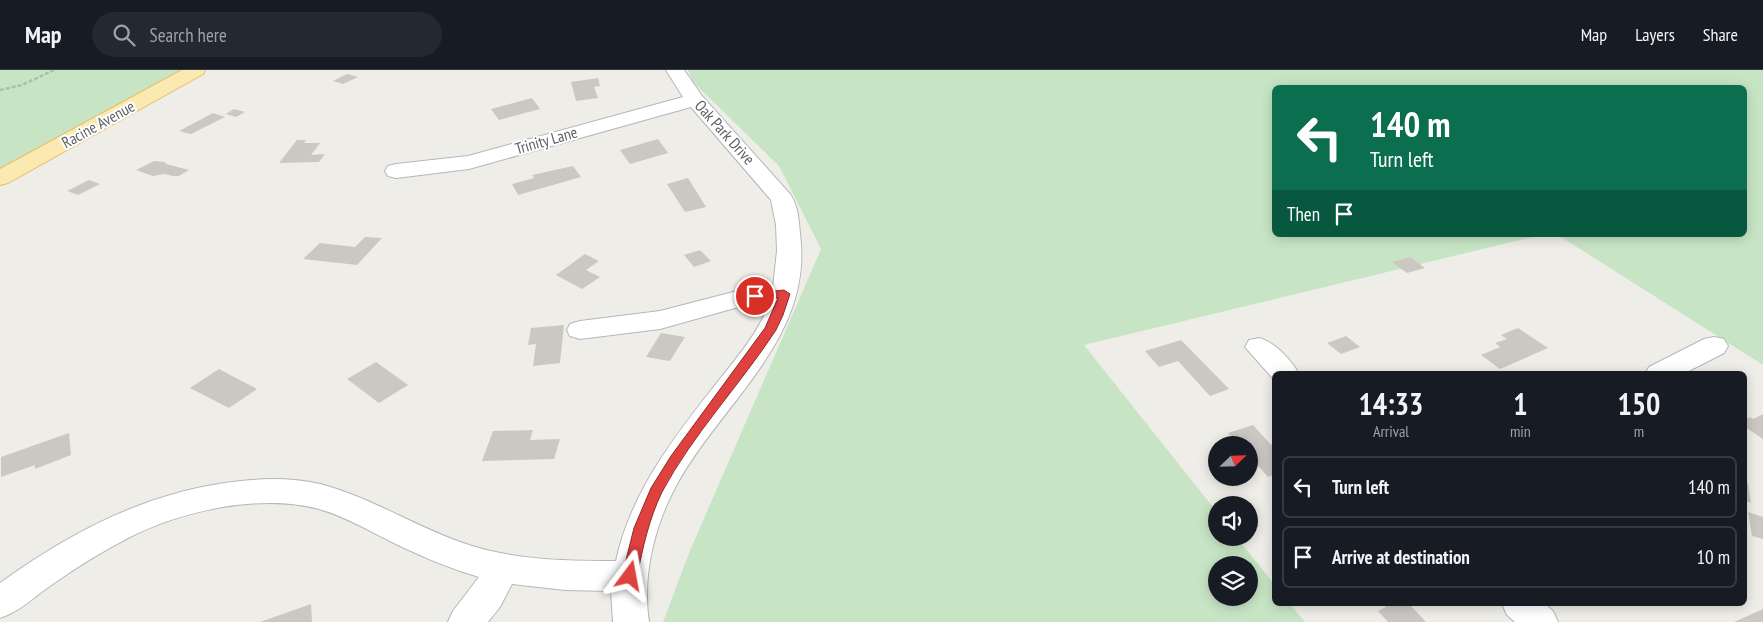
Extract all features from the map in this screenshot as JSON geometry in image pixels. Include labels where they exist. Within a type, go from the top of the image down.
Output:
[{"type":"main road","name":"Racine Avenue","points":[[0,178],[196,70]]},
{"type":"street","name":"Oak Park Drive","points":[[675,70],[695,100],[782,199],[786,214],[790,250],[789,273],[784,294]]},
{"type":"street","name":"Trinity Lane","points":[[396,171],[469,162],[695,100]]},
{"type":"street","points":[[580,330],[660,320],[741,298],[784,294],[778,315],[770,330],[675,459],[656,492],[641,528],[630,576],[628,606],[631,622]]},
{"type":"street","points":[[1665,371],[1714,346]]},
{"type":"street","points":[[1259,347],[1282,371]]},
{"type":"street","points":[[0,602],[48,567],[124,524],[187,501],[223,493],[279,490],[330,500],[459,557],[535,573],[580,576],[630,576]]},
{"type":"street","points":[[466,622],[487,596],[504,567]]},
{"type":"street","points":[[1522,606],[1540,622]]},
{"type":"path","points":[[0,90],[22,85],[54,70]]},
{"type":"green space","points":[[0,70],[182,70],[0,169]]},
{"type":"green space","points":[[688,70],[1763,70],[1763,365],[1561,237],[1747,237],[1747,85],[1272,85],[1272,237],[1533,237],[1084,345],[1208,501],[1208,546],[1243,546],[1252,556],[1208,556],[1208,606],[1258,606],[1258,564],[1272,581],[1272,606],[1292,606],[1305,622],[663,622],[689,553],[821,249],[779,166],[693,82]]},
{"type":"building","points":[[347,74],[358,77],[343,84],[333,81]]},
{"type":"building","points":[[598,78],[600,86],[594,87],[598,98],[576,101],[571,82]]},
{"type":"building","points":[[532,98],[540,109],[499,120],[491,109]]},
{"type":"building","points":[[234,109],[245,112],[236,117],[226,114]]},
{"type":"building","points":[[213,113],[225,117],[191,134],[179,131]]},
{"type":"building","points":[[658,139],[668,153],[630,164],[620,150]]},
{"type":"building","points":[[297,140],[306,140],[304,143],[320,143],[311,155],[325,154],[319,162],[279,163]]},
{"type":"building","points":[[154,161],[165,162],[166,164],[189,170],[179,176],[164,174],[153,176],[136,170]]},
{"type":"building","points":[[573,166],[581,177],[518,195],[512,184],[534,178],[532,175]]},
{"type":"building","points":[[688,178],[706,207],[685,212],[667,184]]},
{"type":"building","points":[[89,180],[100,184],[78,195],[67,191]]},
{"type":"building","points":[[365,237],[382,238],[357,265],[303,259],[320,243],[355,247]]},
{"type":"building","points":[[700,250],[711,261],[694,267],[684,255]]},
{"type":"building","points":[[585,254],[599,261],[586,270],[600,277],[582,289],[556,275]]},
{"type":"building","points":[[1410,257],[1425,268],[1407,273],[1392,262]]},
{"type":"building","points":[[564,325],[560,363],[533,366],[536,344],[528,345],[531,328]]},
{"type":"building","points":[[1518,328],[1548,348],[1500,369],[1481,355],[1500,347],[1495,343],[1507,339],[1501,335]]},
{"type":"building","points":[[661,333],[685,337],[670,361],[646,357]]},
{"type":"building","points":[[1346,336],[1360,347],[1341,354],[1327,343]]},
{"type":"building","points":[[1181,340],[1229,389],[1210,396],[1178,361],[1159,367],[1145,351]]},
{"type":"building","points":[[376,362],[408,385],[379,403],[347,379]]},
{"type":"building","points":[[219,369],[257,389],[229,408],[190,388]]},
{"type":"building","points":[[1763,414],[1763,439],[1747,428],[1747,419],[1750,417],[1753,419]]},
{"type":"building","points":[[1253,425],[1272,444],[1272,475],[1268,477],[1258,465],[1258,436],[1231,436],[1228,433]]},
{"type":"building","points":[[533,430],[530,440],[560,439],[554,459],[482,461],[493,431]]},
{"type":"building","points":[[69,433],[71,455],[35,469],[35,465],[1,477],[1,457]]},
{"type":"building","points":[[1747,483],[1748,483],[1751,503],[1747,502]]},
{"type":"building","points":[[1748,512],[1763,517],[1763,539],[1752,536]]},
{"type":"building","points":[[311,604],[312,622],[260,622]]},
{"type":"building","points":[[1411,606],[1426,622],[1388,622],[1378,611],[1386,607]]},
{"type":"building","points":[[1763,609],[1763,622],[1734,622]]},
{"type":"route","points":[[630,576],[641,528],[656,492],[675,459],[770,330],[778,315],[784,294],[755,296]]}]
